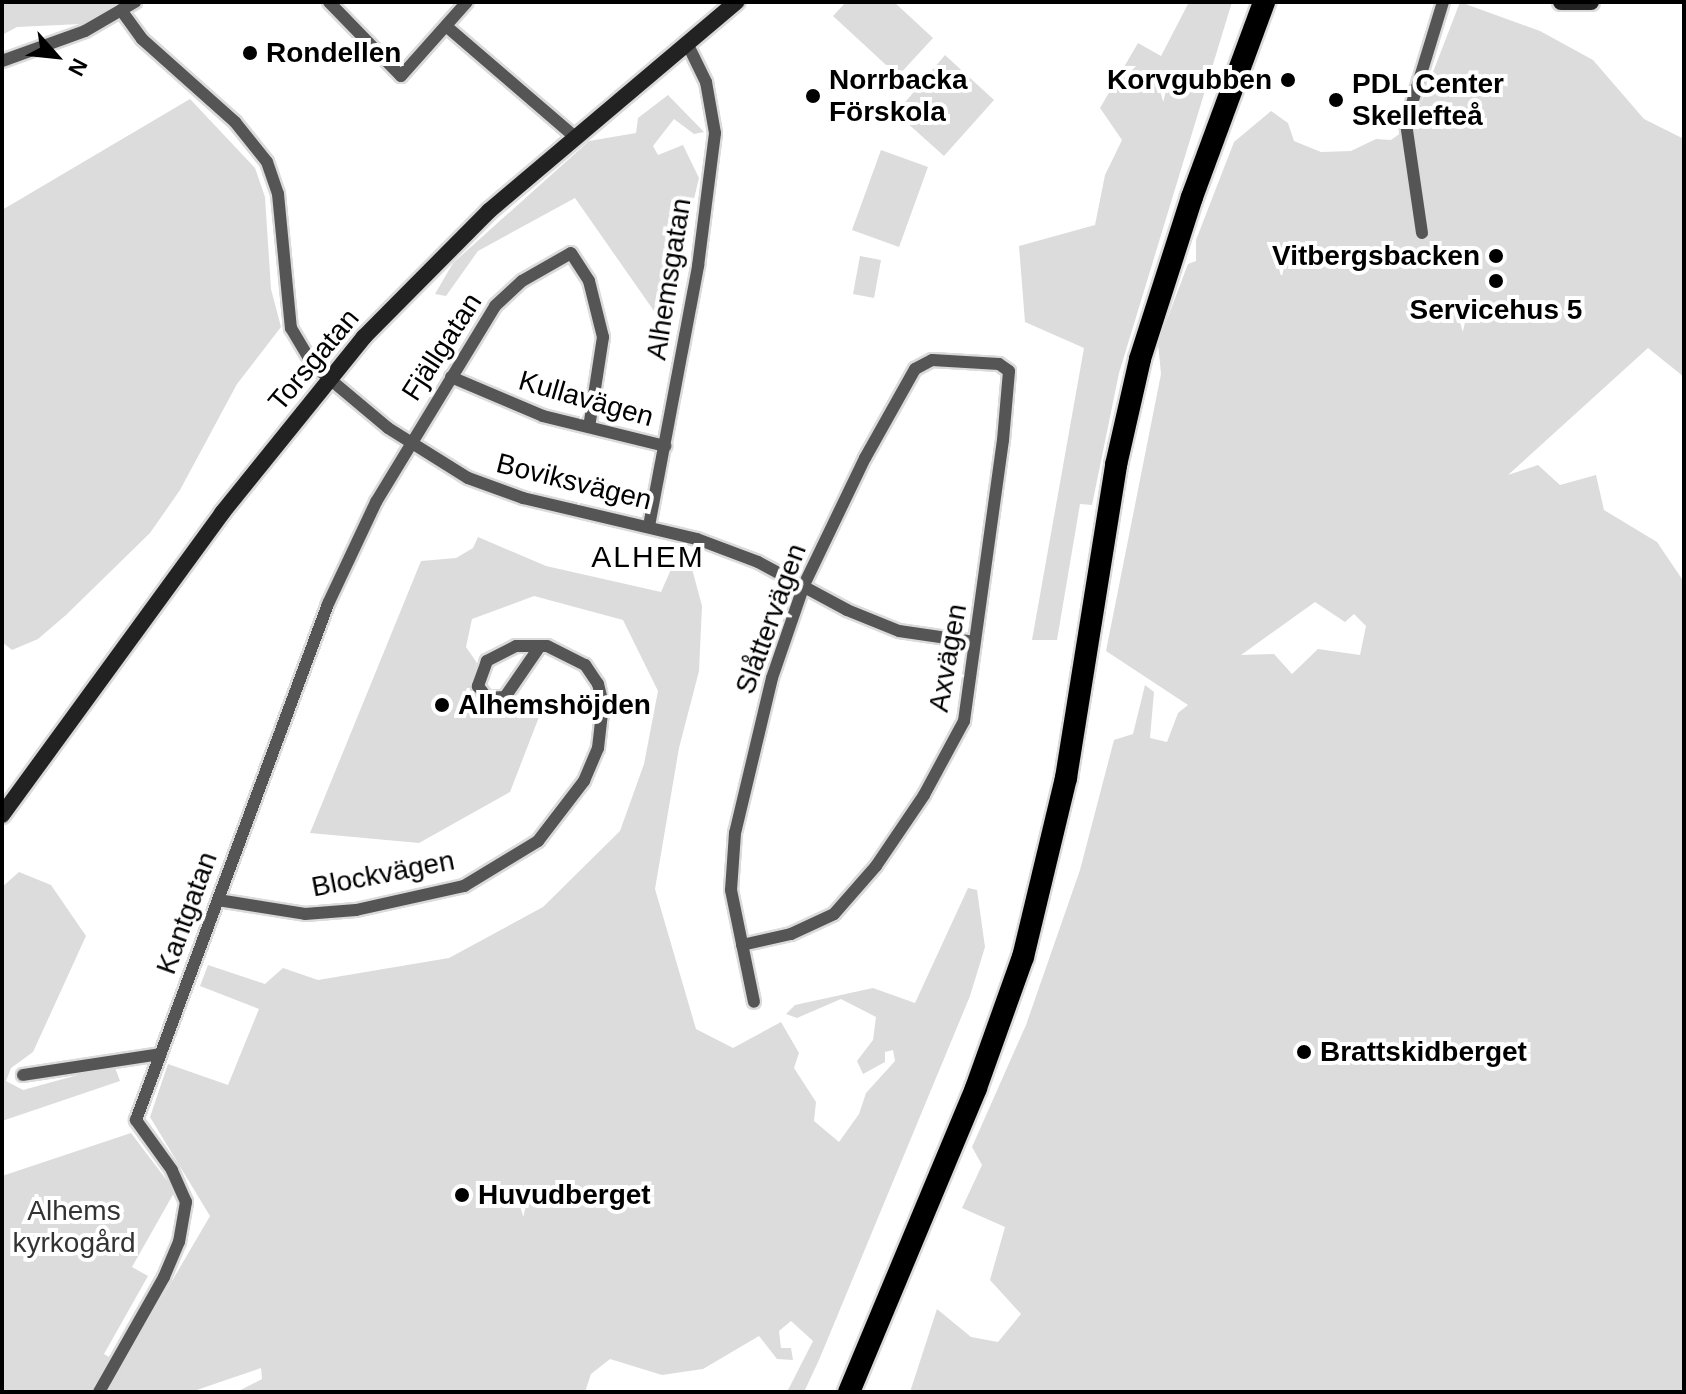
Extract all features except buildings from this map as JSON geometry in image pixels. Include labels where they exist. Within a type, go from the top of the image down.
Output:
[{"type":"highway","points":[[837,1392],[974,1065],[1012,960],[1057,773],[1119,408],[1157,271],[1248,2]]},
{"type":"highway","points":[[849,1392],[976,1088],[1023,957],[1066,778],[1116,465],[1136,374],[1192,197],[1264,2]]},
{"type":"main road","name":"Torsgatan","points":[[2,815],[222,513],[364,337],[489,211],[736,2]]},
{"type":"main road","points":[[1561,2],[1591,2]]},
{"type":"street","points":[[2,61],[85,31],[135,2]]},
{"type":"street","points":[[329,2],[401,76],[467,2]]},
{"type":"street","points":[[1422,233],[1406,123],[1443,2]]},
{"type":"street","name":"Boviksvägen","points":[[121,10],[142,39],[235,122],[267,162],[278,194],[291,328],[313,365],[409,443],[468,478],[523,498],[649,526],[726,549],[804,585],[847,610],[899,631],[974,642]]},
{"type":"street","points":[[446,26],[575,137]]},
{"type":"street","name":"Alhemsgatan","points":[[649,526],[698,266],[715,133],[706,82],[687,43]]},
{"type":"street","name":"Fjällgatan","points":[[409,443],[505,294],[571,253],[589,281],[603,337],[589,427]]},
{"type":"street","name":"Slåttervägen","points":[[754,1002],[731,890],[735,833],[772,678],[804,585],[865,458],[915,369],[932,360],[952,359],[999,364],[1009,371]]},
{"type":"street","name":"Axvägen","points":[[742,945],[814,926],[834,914],[876,866],[924,795],[964,721],[1009,371]]},
{"type":"street","name":"Kullavägen","points":[[451,377],[543,416],[665,446]]},
{"type":"street","name":"Kantgatan","points":[[99,1392],[179,1242],[186,1202],[172,1170],[136,1120],[328,604],[409,443]]},
{"type":"street","points":[[516,646],[540,646],[505,697],[487,698],[478,686],[487,661],[516,646]]},
{"type":"street","name":"Blockvägen","points":[[218,900],[305,914],[356,910],[464,886],[538,841],[584,781],[598,748],[603,704],[598,684],[585,665],[540,646]]},
{"type":"street","points":[[23,1075],[160,1054]]},
{"type":"green space","points":[[2,2],[120,2],[81,24],[17,27],[2,35]]},
{"type":"green space","points":[[846,2],[894,2],[933,38],[898,76],[833,16]]},
{"type":"green space","points":[[1189,2],[1232,2],[1119,373],[1092,505],[1080,504],[1057,640],[1032,640],[1084,348],[1025,322],[1019,246],[1095,225],[1105,175],[1122,140],[1100,108],[1138,43],[1161,56]]},
{"type":"green space","points":[[1460,2],[1540,31],[1593,60],[1644,119],[1684,139],[1684,377],[1648,348],[1508,475],[1538,465],[1560,485],[1596,475],[1604,510],[1657,542],[1684,582],[1684,1392],[910,1392],[937,1309],[971,1337],[998,1342],[1021,1314],[990,1280],[1005,1227],[962,1208],[982,1165],[972,1147],[1026,1025],[1080,870],[1114,740],[1133,734],[1145,685],[1154,692],[1150,738],[1167,742],[1178,713],[1188,705],[1106,651],[1161,374],[1158,343],[1188,264],[1196,261],[1196,240],[1234,142],[1271,111],[1288,123],[1294,141],[1321,152],[1351,151],[1376,139],[1391,140],[1413,124]],"holes":[[[1315,602],[1345,622],[1354,614],[1366,626],[1360,655],[1318,649],[1292,674],[1274,654],[1241,655]]]},
{"type":"green space","points":[[945,55],[994,100],[944,156],[896,113]]},
{"type":"green space","points":[[668,95],[704,132],[694,134],[674,119],[653,146],[658,155],[683,145],[699,178],[682,249],[654,311],[575,198],[478,251],[446,296],[435,294],[453,263],[589,141],[636,133],[638,118]]},
{"type":"green space","points":[[190,99],[255,168],[265,197],[271,289],[281,327],[237,384],[180,490],[150,533],[38,639],[12,650],[2,642],[2,210]]},
{"type":"green space","points":[[881,150],[928,167],[899,247],[852,230]]},
{"type":"green space","points":[[860,256],[881,260],[874,298],[853,294]]},
{"type":"green space","points":[[478,537],[546,566],[661,592],[676,558],[691,565],[702,606],[699,671],[679,748],[655,889],[696,1029],[733,1048],[781,1022],[799,1053],[794,1068],[816,1102],[814,1121],[839,1142],[859,1114],[866,1093],[895,1061],[893,1050],[885,1052],[885,1062],[863,1074],[857,1061],[873,1040],[876,1017],[841,999],[797,1018],[786,1014],[795,1005],[873,988],[915,1003],[968,888],[977,890],[985,947],[970,996],[819,1360],[804,1392],[787,1392],[813,1341],[791,1321],[779,1331],[781,1348],[791,1348],[793,1360],[777,1359],[759,1336],[703,1369],[662,1375],[610,1359],[591,1374],[585,1392],[237,1392],[262,1379],[261,1368],[191,1392],[107,1392],[210,1216],[150,1117],[168,1064],[228,1085],[259,1009],[200,986],[208,965],[265,984],[283,968],[318,980],[449,958],[543,907],[620,831],[644,764],[658,691],[623,620],[534,596],[472,619],[466,647],[477,663],[470,690],[477,701],[539,717],[510,792],[419,843],[310,833],[421,561],[456,558],[473,548]]},
{"type":"green space","points":[[19,872],[51,885],[86,936],[33,1052],[11,1068],[6,1081],[23,1090],[114,1065],[120,1081],[2,1121],[2,887]]},
{"type":"green space","name":"Alhems kyrkogård","points":[[131,1133],[175,1191],[132,1267],[148,1276],[104,1354],[114,1360],[94,1392],[2,1392],[2,1176]]},
{"type":"place","name":"Rondellen","points":[[250,53]]},
{"type":"place","name":"Korvgubben","points":[[1288,80]]},
{"type":"place","name":"Norrbacka Förskola","points":[[813,96]]},
{"type":"place","name":"PDL Center Skellefteå","points":[[1336,100]]},
{"type":"place","name":"Vitbergsbacken","points":[[1496,256]]},
{"type":"place","name":"Servicehus 5","points":[[1496,281]]},
{"type":"place","name":"Alhemshöjden","points":[[442,705]]},
{"type":"place","name":"Brattskidberget","points":[[1304,1052]]},
{"type":"place","name":"Huvudberget","points":[[462,1195]]},
{"type":"district","name":"ALHEM","points":[[648,557]]}]
